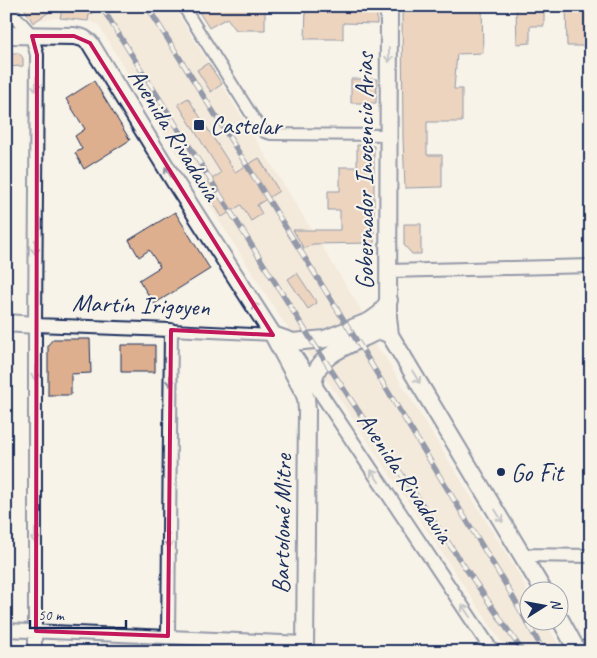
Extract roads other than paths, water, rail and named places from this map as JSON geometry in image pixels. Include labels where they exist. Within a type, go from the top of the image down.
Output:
[{"type":"street","points":[[8,6],[32,36],[37,55],[35,652]]},
{"type":"street","points":[[183,6],[258,126],[264,132],[271,134],[389,135]]},
{"type":"street","name":"Gobernador Inocencio Arias","points":[[389,6],[388,318],[390,335]]},
{"type":"street","points":[[6,35],[32,36]]},
{"type":"street","name":"Avenida Rivadavia","points":[[32,36],[83,38],[90,43],[175,182],[310,391],[493,652]]},
{"type":"street","points":[[389,271],[591,266]]},
{"type":"street","points":[[273,335],[293,342],[325,339],[370,321],[381,313],[389,300]]},
{"type":"street","name":"Martín Irigoyen","points":[[6,324],[273,335]]},
{"type":"street","points":[[168,636],[171,330]]},
{"type":"street","points":[[310,391],[316,370],[320,364],[336,352],[376,332],[382,331],[390,335],[537,580]]},
{"type":"street","name":"Bartolomé Mitre","points":[[305,647],[307,410],[310,391]]},
{"type":"street","points":[[523,556],[591,556]]},
{"type":"street","points":[[6,630],[168,636],[305,647]]},
{"type":"street","points":[[566,630],[578,652]]},
{"type":"railway","points":[[101,6],[312,341],[523,652]]},
{"type":"railway","points":[[147,6],[362,349],[506,585],[544,652]]},
{"type":"place","name":"Castelar","points":[[199,125]]},
{"type":"place","name":"Go Fit","points":[[501,472]]}]
